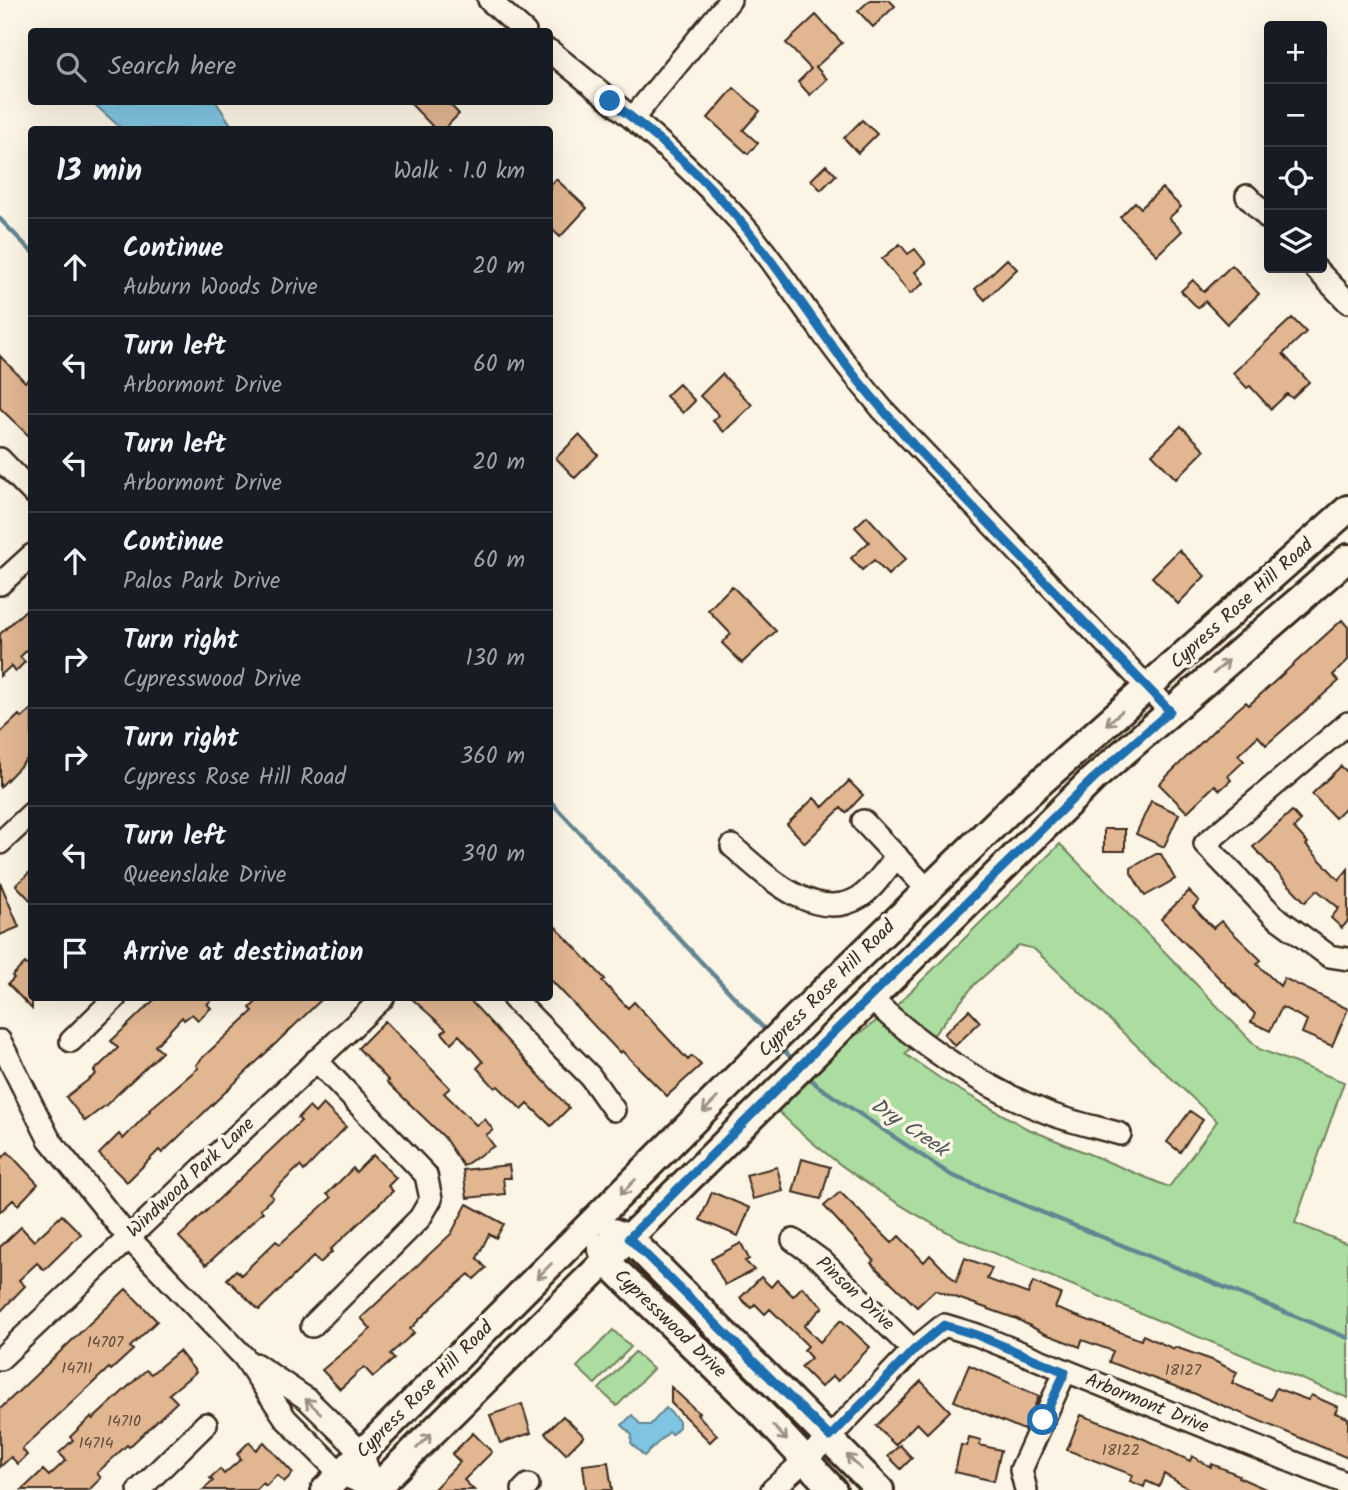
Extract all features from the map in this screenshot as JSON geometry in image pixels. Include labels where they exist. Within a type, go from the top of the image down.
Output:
[{"type":"main road","name":"Cypress Rose Hill Road","points":[[333,1482],[796,1018],[1015,805],[1348,509]]},
{"type":"main road","name":"Cypress Rose Hill Road","points":[[374,1489],[1093,779],[1348,558]]},
{"type":"main road","name":"Cypresswood Drive","points":[[592,1222],[629,1238],[880,1490]]},
{"type":"main road","name":"Cypresswood Drive","points":[[592,1222],[606,1261],[756,1407],[833,1490]]},
{"type":"street","points":[[489,0],[520,28]]},
{"type":"street","points":[[633,118],[730,0]]},
{"type":"street","points":[[553,53],[633,118],[700,178],[735,215],[766,253],[846,366],[916,448],[1170,711]]},
{"type":"street","points":[[1247,196],[1264,214]]},
{"type":"street","points":[[1320,273],[1348,302]]},
{"type":"street","points":[[0,459],[28,488]]},
{"type":"street","points":[[0,584],[28,559]]},
{"type":"street","points":[[1348,723],[1205,844],[1273,915],[1329,956],[1348,959]]},
{"type":"street","points":[[0,843],[28,817]]},
{"type":"street","points":[[863,821],[928,890]]},
{"type":"street","points":[[732,846],[775,883],[814,904],[834,905],[860,897],[897,856]]},
{"type":"street","points":[[870,998],[942,1058],[976,1080],[1050,1114],[1120,1134]]},
{"type":"street","points":[[71,1041],[112,1001]]},
{"type":"street","name":"Windwood Park Lane","points":[[0,1359],[380,1001]]},
{"type":"street","points":[[516,1001],[590,1076],[614,1110]]},
{"type":"street","points":[[0,1041],[49,1139],[128,1237],[244,1357],[333,1482],[374,1489],[362,1453],[307,1399],[244,1357]]},
{"type":"street","points":[[312,1326],[421,1218],[431,1199],[426,1175],[316,1060]]},
{"type":"street","name":"Pinson Drive","points":[[793,1240],[822,1261],[914,1350]]},
{"type":"street","name":"Arbormont Drive","points":[[914,1350],[944,1325],[977,1335],[1348,1484]]},
{"type":"street","points":[[772,1490],[830,1437],[914,1350]]},
{"type":"street","points":[[1026,1490],[1021,1470],[1065,1372]]},
{"type":"street","points":[[139,1490],[206,1424]]},
{"type":"green space","points":[[1060,844],[1259,1049],[1344,1082],[1295,1223],[1348,1244],[1348,1398],[964,1241],[864,1182],[818,1147],[775,1108],[837,1046],[863,1031],[896,1006]],"holes":[[[1019,945],[1034,949],[1217,1121],[1169,1187],[1026,1128],[944,1081],[905,1054],[922,1035],[931,1038],[975,984]]]},
{"type":"green space","points":[[613,1330],[631,1347],[595,1384],[577,1367]]},
{"type":"green space","points":[[635,1352],[653,1369],[617,1406],[599,1389]]},
{"type":"water","points":[[95,105],[218,105],[230,123],[228,126],[119,126]]},
{"type":"water","points":[[666,1408],[679,1421],[679,1427],[672,1434],[669,1432],[644,1456],[631,1443],[632,1435],[622,1425],[632,1415],[641,1425],[650,1425]]},
{"type":"building","points":[[870,0],[889,0],[895,6],[873,27],[858,11]]},
{"type":"building","points":[[816,15],[842,43],[816,67],[827,79],[810,95],[798,82],[811,69],[786,43]]},
{"type":"building","points":[[734,88],[760,111],[743,130],[758,143],[748,154],[708,118]]},
{"type":"building","points":[[412,105],[451,105],[459,114],[447,126],[432,126]]},
{"type":"building","points":[[862,120],[877,134],[858,153],[844,138]]},
{"type":"building","points":[[826,165],[836,175],[821,190],[811,180]]},
{"type":"building","points":[[556,179],[587,208],[560,237],[553,230],[553,182]]},
{"type":"building","points":[[1162,188],[1181,207],[1169,218],[1182,231],[1157,255],[1120,217],[1135,202],[1141,208]]},
{"type":"building","points":[[900,244],[908,254],[915,249],[926,263],[915,272],[924,283],[910,294],[882,259]]},
{"type":"building","points":[[1007,259],[1017,269],[985,300],[975,289]]},
{"type":"building","points":[[1232,265],[1259,294],[1227,324],[1205,301],[1198,308],[1181,291],[1193,280],[1204,292]]},
{"type":"building","points":[[1292,318],[1306,332],[1283,354],[1309,382],[1292,398],[1287,394],[1271,409],[1250,386],[1247,388],[1233,373]]},
{"type":"building","points":[[0,356],[25,382],[28,379],[28,435],[0,408]]},
{"type":"building","points":[[722,374],[752,405],[724,432],[713,421],[719,415],[700,396]]},
{"type":"building","points":[[679,384],[695,401],[683,413],[666,396]]},
{"type":"building","points":[[1181,426],[1205,450],[1176,479],[1152,454]]},
{"type":"building","points":[[579,435],[598,455],[575,478],[556,458]]},
{"type":"building","points":[[867,516],[906,559],[888,575],[874,560],[862,570],[851,558],[869,542],[855,527]]},
{"type":"building","points":[[1179,550],[1205,576],[1178,604],[1152,577]]},
{"type":"building","points":[[732,586],[776,631],[742,663],[722,643],[731,634],[708,610]]},
{"type":"building","points":[[28,608],[28,649],[20,657],[25,662],[16,671],[11,666],[0,676],[0,634]]},
{"type":"building","points":[[1342,620],[1348,627],[1348,660],[1333,675],[1339,681],[1266,745],[1258,736],[1238,755],[1244,761],[1228,776],[1231,780],[1220,790],[1215,785],[1187,812],[1159,784],[1215,729],[1246,702],[1249,705]]},
{"type":"building","points":[[28,713],[28,758],[0,787],[0,733],[19,715],[22,718]]},
{"type":"building","points":[[1341,766],[1348,773],[1348,805],[1335,818],[1312,794]]},
{"type":"building","points":[[849,781],[863,795],[846,813],[841,808],[805,843],[787,824],[814,798],[823,807]]},
{"type":"building","points":[[1151,801],[1179,814],[1164,847],[1136,834]]},
{"type":"building","points":[[1292,811],[1301,821],[1294,828],[1339,880],[1348,869],[1348,921],[1342,928],[1331,918],[1339,908],[1317,890],[1305,902],[1253,847]]},
{"type":"building","points":[[1104,829],[1125,829],[1125,851],[1104,851]]},
{"type":"building","points":[[1156,854],[1161,854],[1175,879],[1145,896],[1131,873],[1131,868]]},
{"type":"building","points":[[28,874],[28,898],[16,885]]},
{"type":"building","points":[[0,882],[19,927],[0,935]]},
{"type":"building","points":[[1189,891],[1199,901],[1193,907],[1213,928],[1221,921],[1261,960],[1257,964],[1280,986],[1284,978],[1348,1009],[1332,1046],[1302,1033],[1307,1020],[1282,1007],[1270,1031],[1251,1022],[1255,1014],[1161,919]]},
{"type":"building","points":[[553,924],[605,979],[602,981],[628,1008],[634,1002],[688,1060],[692,1056],[701,1065],[667,1096],[622,1051],[620,1053],[553,982]]},
{"type":"building","points":[[25,963],[28,966],[28,1001],[32,1001],[32,1009],[8,984],[14,978],[12,976]]},
{"type":"building","points":[[153,1001],[210,1001],[207,1004],[211,1008],[198,1020],[192,1014],[184,1020],[182,1017],[155,1046],[162,1052],[85,1121],[66,1097],[96,1074],[94,1071],[118,1048],[111,1041]]},
{"type":"building","points":[[257,1001],[320,1001],[162,1153],[159,1150],[127,1182],[99,1154],[119,1134],[123,1139],[149,1110],[198,1068],[196,1065],[202,1058],[253,1011],[250,1008]]},
{"type":"building","points":[[414,1001],[471,1001],[569,1108],[551,1126],[528,1104],[522,1110],[498,1086],[495,1088],[477,1068],[483,1062],[459,1035],[451,1043],[442,1033],[446,1029]]},
{"type":"building","points":[[969,1010],[980,1022],[955,1046],[944,1034]]},
{"type":"building","points":[[385,1021],[450,1088],[444,1093],[476,1125],[485,1119],[493,1130],[486,1135],[494,1146],[463,1166],[444,1137],[387,1082],[389,1081],[358,1048]]},
{"type":"building","points":[[323,1104],[346,1127],[304,1171],[300,1166],[270,1194],[273,1197],[260,1209],[263,1212],[206,1265],[179,1237],[301,1121],[298,1118],[309,1107],[315,1113]]},
{"type":"building","points":[[1190,1111],[1203,1120],[1180,1152],[1167,1142]]},
{"type":"building","points":[[8,1152],[38,1184],[18,1205],[13,1200],[0,1212],[0,1160]]},
{"type":"building","points":[[373,1155],[396,1178],[388,1186],[393,1191],[330,1250],[332,1252],[320,1263],[314,1256],[259,1310],[227,1279],[236,1270],[241,1275],[276,1241],[280,1244],[331,1198],[327,1194],[353,1168],[356,1172]]},
{"type":"building","points":[[802,1159],[830,1167],[821,1199],[793,1192]]},
{"type":"building","points":[[509,1165],[511,1178],[503,1178],[505,1194],[467,1198],[463,1170]]},
{"type":"building","points":[[777,1167],[783,1191],[753,1199],[746,1175]]},
{"type":"building","points":[[712,1192],[750,1208],[738,1236],[700,1220]]},
{"type":"building","points":[[840,1192],[892,1243],[899,1236],[924,1262],[930,1255],[956,1282],[965,1258],[992,1268],[987,1279],[1028,1294],[1033,1282],[1061,1294],[1055,1308],[1141,1340],[1143,1335],[1174,1349],[1175,1347],[1212,1360],[1237,1372],[1232,1383],[1271,1400],[1276,1388],[1308,1400],[1311,1395],[1338,1407],[1335,1413],[1348,1418],[1348,1458],[1193,1393],[1109,1362],[1113,1351],[1082,1340],[1080,1347],[1043,1333],[1017,1319],[935,1290],[917,1307],[871,1263],[874,1260],[824,1206]]},
{"type":"building","points":[[467,1204],[504,1224],[496,1238],[489,1234],[477,1258],[486,1268],[474,1279],[469,1274],[437,1302],[410,1329],[414,1333],[390,1354],[394,1359],[373,1377],[364,1367],[340,1389],[322,1370],[371,1329],[361,1318],[451,1234]]},
{"type":"building","points":[[62,1215],[81,1234],[44,1270],[37,1263],[19,1280],[25,1286],[0,1312],[0,1247],[21,1227],[34,1241]]},
{"type":"building","points":[[741,1243],[749,1259],[745,1261],[754,1270],[725,1285],[711,1259]]},
{"type":"building","points":[[761,1277],[771,1287],[777,1280],[793,1296],[802,1287],[823,1307],[804,1326],[820,1342],[841,1320],[870,1347],[838,1381],[833,1376],[821,1387],[801,1367],[811,1358],[804,1350],[808,1346],[770,1309],[765,1314],[755,1304],[751,1308],[740,1298]]},
{"type":"building","points":[[126,1289],[157,1321],[130,1347],[133,1350],[111,1370],[109,1368],[22,1449],[27,1455],[18,1464],[11,1457],[0,1467],[0,1409]]},
{"type":"building","points":[[179,1351],[196,1372],[169,1394],[177,1402],[97,1473],[101,1478],[89,1490],[22,1490],[43,1470],[49,1476],[66,1460],[59,1453],[73,1440],[70,1437],[91,1417],[93,1419],[146,1370],[151,1374]]},
{"type":"building","points":[[969,1365],[1039,1396],[1024,1430],[954,1401]]},
{"type":"building","points":[[921,1381],[950,1411],[927,1433],[917,1423],[895,1445],[876,1426]]},
{"type":"building","points":[[671,1387],[699,1413],[697,1414],[717,1435],[710,1442],[671,1403]]},
{"type":"building","points":[[522,1404],[531,1433],[500,1443],[490,1415]]},
{"type":"building","points":[[1081,1415],[1142,1438],[1190,1461],[1192,1456],[1211,1467],[1212,1464],[1268,1490],[1191,1490],[1164,1474],[1159,1487],[1146,1481],[1144,1487],[1130,1481],[1133,1475],[1067,1450]]},
{"type":"building","points":[[563,1416],[584,1436],[566,1454],[545,1433]]},
{"type":"building","points":[[473,1433],[492,1452],[464,1480],[474,1490],[433,1490],[460,1462],[452,1454]]},
{"type":"building","points":[[969,1437],[981,1440],[979,1445],[1001,1450],[994,1481],[955,1472],[961,1445],[967,1446]]},
{"type":"building","points":[[249,1442],[256,1450],[264,1442],[293,1473],[284,1482],[277,1475],[266,1486],[263,1483],[256,1490],[203,1490],[213,1481],[210,1478],[220,1469],[224,1474],[241,1459],[237,1454]]},
{"type":"building","points":[[900,1445],[912,1458],[901,1469],[888,1456]]},
{"type":"building","points":[[608,1462],[612,1490],[586,1490],[583,1465]]},
{"type":"waterway","name":"Dry Creek","points":[[0,219],[28,248]]},
{"type":"waterway","name":"Dry Creek","points":[[553,804],[768,1033]]},
{"type":"waterway","name":"Dry Creek","points":[[781,1047],[794,1061]]},
{"type":"waterway","name":"Dry Creek","points":[[807,1075],[818,1086],[951,1175],[1348,1338]]},
{"type":"route","points":[[610,101],[700,178],[735,215],[766,253],[846,366],[916,448],[1170,711],[1093,779],[822,1044],[629,1238],[830,1437],[914,1350],[944,1325],[977,1335],[1065,1372],[1043,1420]]}]
